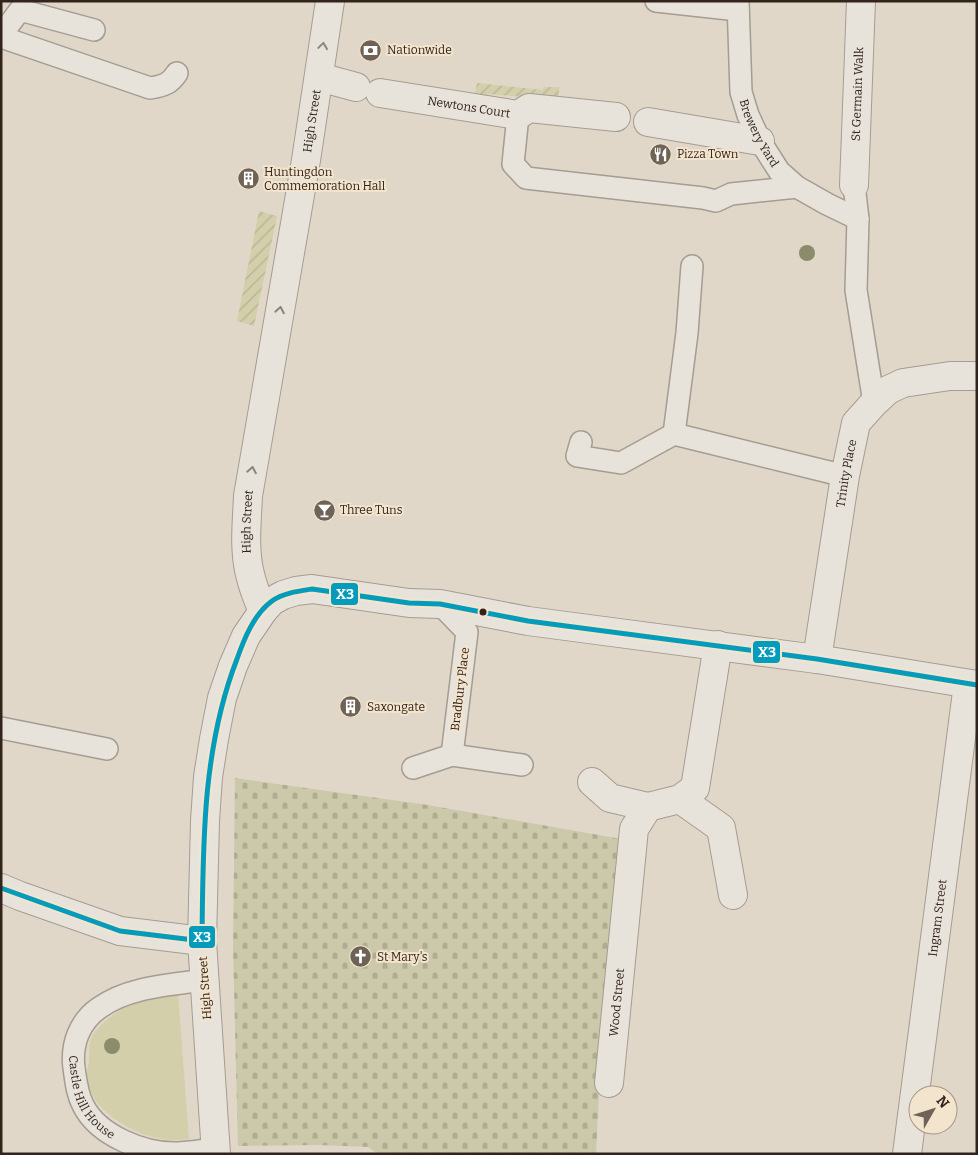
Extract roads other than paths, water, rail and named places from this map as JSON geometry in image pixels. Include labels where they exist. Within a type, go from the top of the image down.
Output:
[{"type":"street","name":"High Street","points":[[215,1151],[202,941],[208,777],[222,698],[258,599],[248,569],[246,531],[248,496],[319,78],[330,1]]},
{"type":"street","name":"St Germain Walk","points":[[854,185],[861,1]]},
{"type":"street","name":"Newtons Court","points":[[319,78],[368,90],[518,115],[529,108],[616,117]]},
{"type":"street","points":[[648,122],[760,141]]},
{"type":"street","name":"Trinity Place","points":[[817,659],[845,476],[856,423],[874,402],[888,390],[903,383],[950,376],[977,376]]},
{"type":"street","points":[[258,599],[272,601],[296,591],[312,589],[409,603],[440,604],[528,621],[817,659],[972,684]]},
{"type":"street","points":[[592,782],[610,798],[648,807],[680,799],[695,788],[718,645]]},
{"type":"street","name":"Ingram Street","points":[[907,1154],[972,684]]},
{"type":"street","points":[[680,799],[721,828],[733,895]]},
{"type":"street","name":"Wood Street","points":[[609,1082],[634,829],[648,807]]},
{"type":"street","points":[[1,888],[120,931],[202,941]]},
{"type":"lane","points":[[656,1],[738,6]]},
{"type":"lane","name":"Brewery Yard","points":[[738,6],[741,92],[748,115],[760,141],[780,171],[796,187],[858,219]]},
{"type":"lane","points":[[94,30],[20,10],[5,31],[150,88],[163,86],[172,81],[177,72]]},
{"type":"lane","points":[[518,115],[513,164],[526,178],[716,201],[731,194],[796,187]]},
{"type":"lane","points":[[854,185],[858,219],[856,290],[874,402]]},
{"type":"lane","points":[[674,434],[687,333],[692,266]]},
{"type":"lane","points":[[582,442],[577,456],[621,463],[674,434],[845,476]]},
{"type":"lane","name":"Bradbury Place","points":[[440,604],[467,632],[452,755]]},
{"type":"lane","points":[[1,728],[108,749]]},
{"type":"lane","points":[[413,768],[452,755],[522,765]]},
{"type":"lane","name":"Castle Hill House","points":[[204,980],[150,988],[118,998],[99,1008],[86,1020],[76,1036],[72,1059],[77,1089],[83,1106],[96,1123],[115,1137],[136,1146],[176,1153],[215,1151]]},
{"type":"place","name":"Nationwide","points":[[371,50]]},
{"type":"place","name":"Pizza Town","points":[[661,154]]},
{"type":"place","name":"Huntingdon Commemoration Hall","points":[[248,179]]},
{"type":"place","name":"Three Tuns","points":[[324,510]]},
{"type":"place","name":"Saxongate","points":[[351,707]]},
{"type":"place","name":"St Mary's","points":[[361,957]]}]
